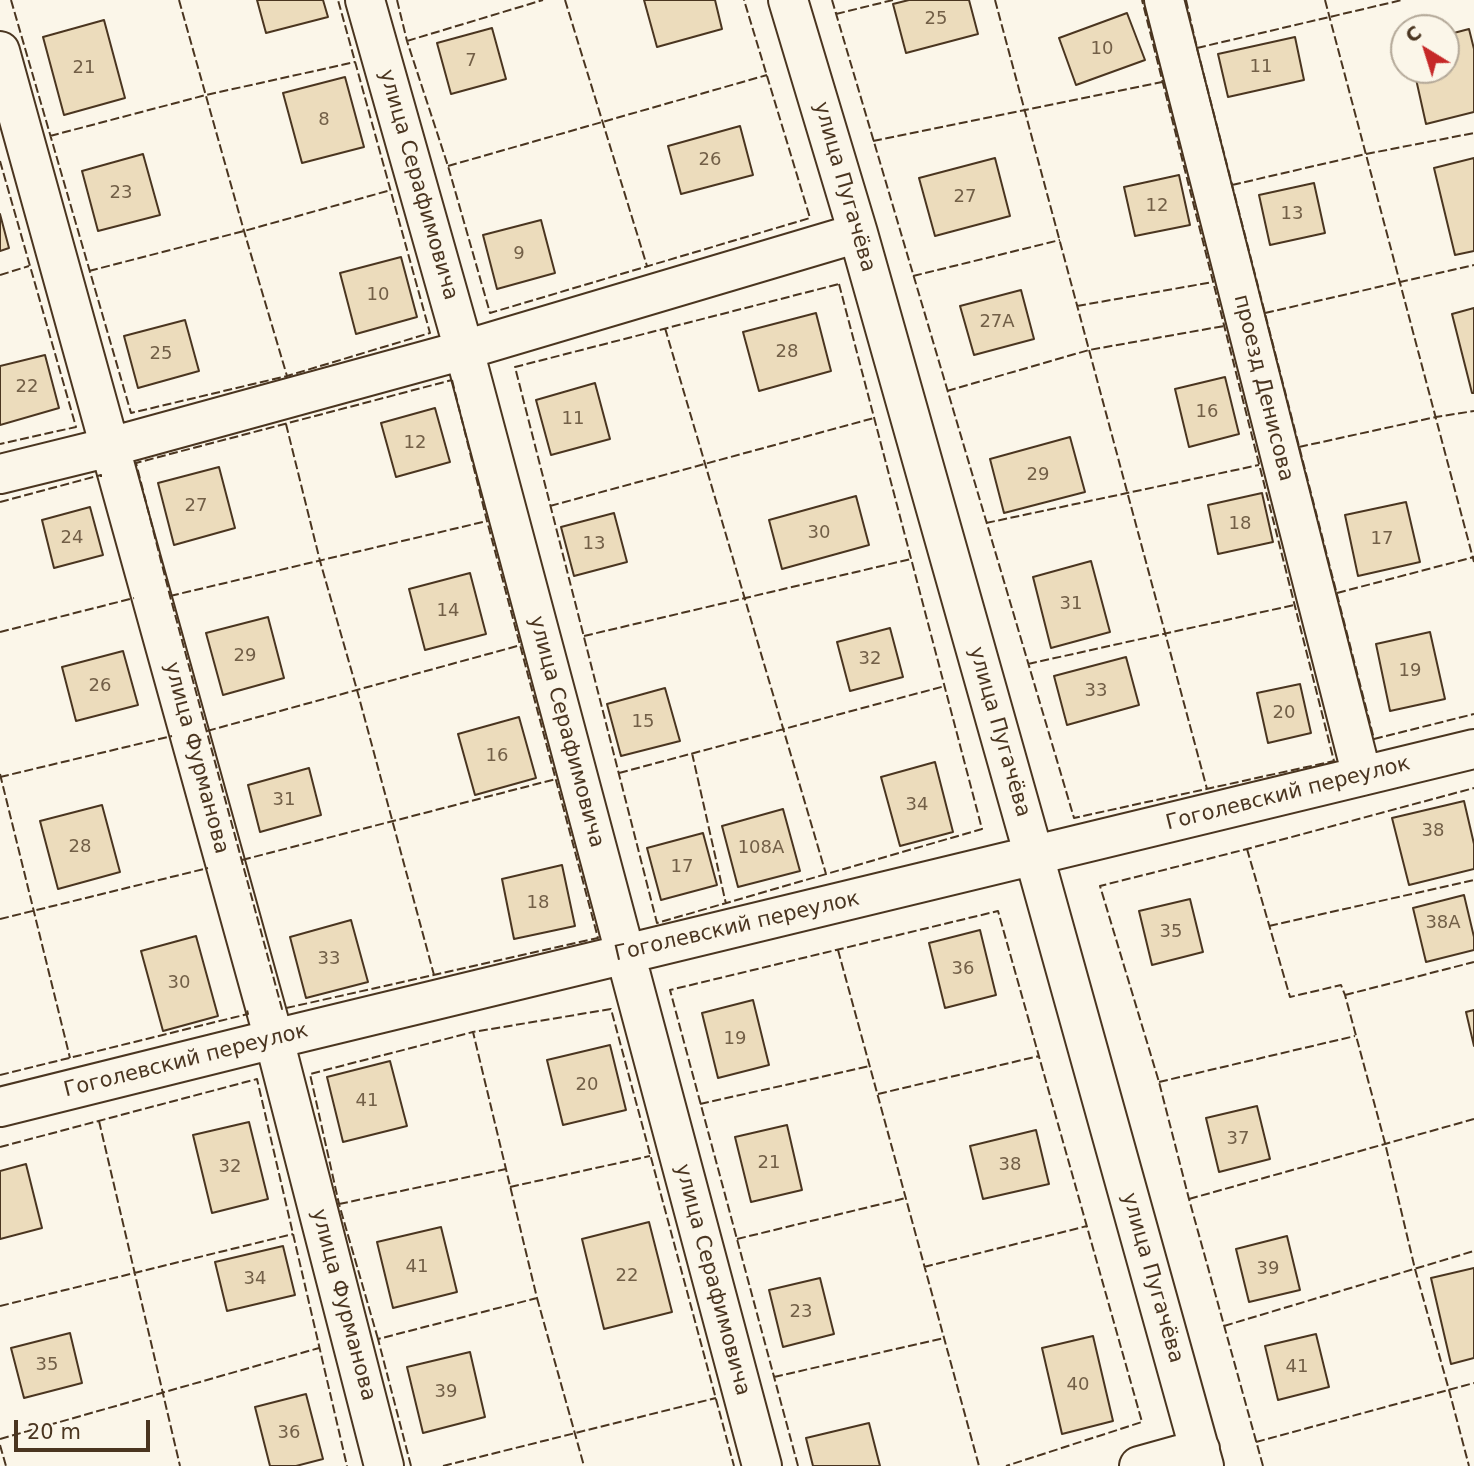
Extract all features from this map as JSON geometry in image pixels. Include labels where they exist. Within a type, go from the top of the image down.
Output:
[{"type":"street","name":"улица Серафимовича","points":[[365,0],[464,350],[762,1466]]},
{"type":"street","name":"улица Пугачёва","points":[[788,0],[858,233],[1202,1458]]},
{"type":"street","name":"проезд Денисова","points":[[1164,0],[1363,776]]},
{"type":"street","name":"улица Фурманова","points":[[0,51],[274,1039],[384,1466]]},
{"type":"street","points":[[0,474],[110,447],[464,350],[858,233]]},
{"type":"street","name":"Гоголевский переулок","points":[[0,1107],[1474,749]]},
{"type":"street","points":[[1139,1466],[1202,1458]]},
{"type":"building","points":[[257,0],[323,0],[328,17],[266,33]]},
{"type":"building","points":[[644,0],[715,0],[722,29],[657,47]]},
{"type":"building","points":[[909,0],[969,0],[978,34],[906,53],[893,4]]},
{"type":"building","points":[[1127,13],[1145,60],[1076,85],[1059,38]]},
{"type":"building","points":[[104,20],[125,98],[64,115],[43,37]]},
{"type":"building","points":[[492,28],[506,79],[451,94],[437,43]]},
{"type":"building","points":[[1469,29],[1474,49],[1474,112],[1426,124],[1417,84],[1460,84],[1460,31]]},
{"type":"building","points":[[1295,37],[1304,80],[1228,97],[1218,54]]},
{"type":"building","points":[[345,77],[364,147],[302,163],[283,93]]},
{"type":"building","points":[[740,126],[753,175],[681,194],[668,146]]},
{"type":"building","points":[[143,154],[160,215],[98,231],[82,171]]},
{"type":"building","points":[[995,158],[1010,216],[935,236],[919,178]]},
{"type":"building","points":[[1474,158],[1474,251],[1455,255],[1434,168]]},
{"type":"building","points":[[1179,175],[1190,225],[1135,236],[1124,187]]},
{"type":"building","points":[[1314,183],[1325,233],[1270,245],[1259,195]]},
{"type":"building","points":[[0,214],[9,248],[0,251]]},
{"type":"building","points":[[541,220],[555,273],[497,289],[483,235]]},
{"type":"building","points":[[401,257],[417,317],[356,334],[340,273]]},
{"type":"building","points":[[1021,290],[1034,339],[974,355],[960,306]]},
{"type":"building","points":[[1474,308],[1474,393],[1472,393],[1452,314]]},
{"type":"building","points":[[816,313],[831,371],[759,391],[743,332]]},
{"type":"building","points":[[185,320],[199,371],[138,388],[124,336]]},
{"type":"building","points":[[45,355],[59,408],[0,425],[0,366]]},
{"type":"building","points":[[1225,377],[1239,434],[1189,447],[1175,389]]},
{"type":"building","points":[[595,383],[610,439],[551,455],[536,400]]},
{"type":"building","points":[[435,408],[450,462],[396,477],[381,423]]},
{"type":"building","points":[[1070,437],[1085,492],[1004,513],[990,459]]},
{"type":"building","points":[[219,467],[235,528],[174,545],[158,483]]},
{"type":"building","points":[[1262,493],[1273,542],[1218,554],[1208,505]]},
{"type":"building","points":[[856,496],[869,545],[782,569],[769,520]]},
{"type":"building","points":[[1406,502],[1420,562],[1358,576],[1345,515]]},
{"type":"building","points":[[90,507],[103,555],[54,568],[42,520]]},
{"type":"building","points":[[614,513],[627,562],[574,576],[561,527]]},
{"type":"building","points":[[1091,561],[1110,632],[1051,648],[1033,577]]},
{"type":"building","points":[[470,573],[486,634],[425,650],[409,589]]},
{"type":"building","points":[[268,617],[284,678],[223,695],[206,633]]},
{"type":"building","points":[[890,628],[903,677],[850,691],[837,642]]},
{"type":"building","points":[[1430,632],[1445,699],[1390,711],[1376,644]]},
{"type":"building","points":[[123,651],[138,705],[76,721],[62,667]]},
{"type":"building","points":[[1126,657],[1139,705],[1067,725],[1054,676]]},
{"type":"building","points":[[1300,684],[1311,733],[1268,743],[1257,693]]},
{"type":"building","points":[[665,688],[680,741],[621,756],[607,704]]},
{"type":"building","points":[[519,717],[536,778],[475,795],[458,734]]},
{"type":"building","points":[[935,762],[953,832],[900,846],[881,777]]},
{"type":"building","points":[[309,768],[321,815],[260,832],[248,785]]},
{"type":"building","points":[[1464,801],[1474,844],[1474,869],[1409,885],[1392,818]]},
{"type":"building","points":[[102,805],[120,872],[58,889],[40,821]]},
{"type":"building","points":[[783,809],[800,871],[738,887],[722,826]]},
{"type":"building","points":[[703,833],[717,885],[661,900],[647,848]]},
{"type":"building","points":[[562,865],[575,926],[514,939],[502,879]]},
{"type":"building","points":[[1464,895],[1474,937],[1474,950],[1426,962],[1413,908]]},
{"type":"building","points":[[1190,899],[1203,952],[1152,965],[1139,911]]},
{"type":"building","points":[[351,920],[368,982],[306,998],[290,937]]},
{"type":"building","points":[[980,930],[996,995],[945,1008],[929,943]]},
{"type":"building","points":[[196,936],[218,1016],[163,1031],[141,951]]},
{"type":"building","points":[[753,1000],[769,1065],[718,1078],[702,1013]]},
{"type":"building","points":[[1474,1010],[1474,1046],[1466,1012]]},
{"type":"building","points":[[610,1045],[626,1110],[563,1125],[547,1060]]},
{"type":"building","points":[[390,1061],[407,1126],[343,1142],[327,1077]]},
{"type":"building","points":[[1257,1106],[1270,1159],[1219,1172],[1206,1118]]},
{"type":"building","points":[[249,1122],[268,1199],[212,1213],[193,1135]]},
{"type":"building","points":[[787,1125],[802,1190],[751,1202],[735,1137]]},
{"type":"building","points":[[1036,1130],[1049,1184],[983,1199],[970,1146]]},
{"type":"building","points":[[26,1164],[42,1228],[0,1239],[0,1171]]},
{"type":"building","points":[[649,1222],[672,1312],[604,1329],[582,1239]]},
{"type":"building","points":[[441,1227],[457,1292],[393,1308],[377,1242]]},
{"type":"building","points":[[1287,1236],[1300,1290],[1249,1302],[1236,1249]]},
{"type":"building","points":[[283,1246],[295,1295],[227,1311],[215,1262]]},
{"type":"building","points":[[1474,1268],[1474,1358],[1451,1364],[1431,1278]]},
{"type":"building","points":[[820,1278],[834,1334],[783,1347],[769,1290]]},
{"type":"building","points":[[70,1333],[82,1383],[24,1398],[11,1348]]},
{"type":"building","points":[[1316,1334],[1329,1387],[1278,1400],[1265,1346]]},
{"type":"building","points":[[1093,1336],[1113,1421],[1062,1434],[1042,1348]]},
{"type":"building","points":[[470,1352],[485,1417],[423,1433],[407,1367]]},
{"type":"building","points":[[306,1394],[323,1459],[296,1466],[270,1466],[255,1407]]},
{"type":"building","points":[[869,1423],[880,1466],[813,1466],[806,1438]]},
{"type":"fence","points":[[11,0],[131,413],[287,376],[430,333],[338,0]]},
{"type":"fence","points":[[179,0],[287,376]]},
{"type":"fence","points":[[397,0],[490,313],[810,218],[744,0]]},
{"type":"fence","points":[[407,41],[543,0]]},
{"type":"fence","points":[[565,0],[647,266]]},
{"type":"fence","points":[[832,0],[1074,818],[1334,761],[1142,0]]},
{"type":"fence","points":[[836,14],[893,0]]},
{"type":"fence","points":[[995,0],[1207,789]]},
{"type":"fence","points":[[1186,0],[1374,739],[1474,714]]},
{"type":"fence","points":[[1325,0],[1474,562]]},
{"type":"fence","points":[[1197,48],[1402,0]]},
{"type":"fence","points":[[50,136],[206,95],[355,62]]},
{"type":"fence","points":[[448,166],[767,75]]},
{"type":"fence","points":[[873,141],[1162,82]]},
{"type":"fence","points":[[1232,185],[1366,154],[1474,133]]},
{"type":"fence","points":[[0,161],[76,427],[0,444]]},
{"type":"fence","points":[[89,271],[391,190]]},
{"type":"fence","points":[[913,276],[1060,240]]},
{"type":"fence","points":[[1265,313],[1474,265]]},
{"type":"fence","points":[[0,275],[29,266]]},
{"type":"fence","points":[[1077,306],[1213,282]]},
{"type":"fence","points":[[839,284],[982,829],[657,923],[515,367],[839,284]]},
{"type":"fence","points":[[947,391],[1089,350],[1224,326]]},
{"type":"fence","points":[[665,328],[826,874]]},
{"type":"fence","points":[[452,380],[598,938],[282,1009],[136,463],[452,380]]},
{"type":"fence","points":[[1299,447],[1474,411]]},
{"type":"fence","points":[[550,506],[874,418]]},
{"type":"fence","points":[[286,424],[320,561],[434,975]]},
{"type":"fence","points":[[986,523],[1259,465]]},
{"type":"fence","points":[[0,502],[101,477]]},
{"type":"fence","points":[[170,596],[487,521]]},
{"type":"fence","points":[[1337,593],[1474,557]]},
{"type":"fence","points":[[584,636],[911,559]]},
{"type":"fence","points":[[0,632],[134,598]]},
{"type":"fence","points":[[1028,664],[1294,605]]},
{"type":"fence","points":[[207,731],[521,645]]},
{"type":"fence","points":[[619,773],[945,686]]},
{"type":"fence","points":[[0,777],[172,736]]},
{"type":"fence","points":[[692,753],[726,904]]},
{"type":"fence","points":[[0,774],[70,1058]]},
{"type":"fence","points":[[242,860],[556,779]]},
{"type":"fence","points":[[1263,1466],[1159,1082],[1100,886],[1474,788]]},
{"type":"fence","points":[[1247,849],[1290,997],[1341,985],[1345,995],[1469,1466]]},
{"type":"fence","points":[[0,919],[208,868]]},
{"type":"fence","points":[[1269,926],[1474,880]]},
{"type":"fence","points":[[798,1466],[670,990],[998,911],[1142,1422],[1006,1466]]},
{"type":"fence","points":[[838,950],[979,1466]]},
{"type":"fence","points":[[1345,995],[1474,962]]},
{"type":"fence","points":[[411,1466],[378,1339],[537,1298],[473,1032],[611,1009],[734,1466]]},
{"type":"fence","points":[[0,1075],[248,1014],[247,1010]]},
{"type":"fence","points":[[378,1339],[339,1204],[310,1074],[473,1032]]},
{"type":"fence","points":[[1159,1082],[1355,1036]]},
{"type":"fence","points":[[878,1094],[1039,1056]]},
{"type":"fence","points":[[700,1104],[870,1066]]},
{"type":"fence","points":[[0,1147],[257,1079],[347,1466]]},
{"type":"fence","points":[[1189,1199],[1474,1119]]},
{"type":"fence","points":[[99,1121],[180,1466]]},
{"type":"fence","points":[[510,1187],[650,1156]]},
{"type":"fence","points":[[339,1204],[506,1169]]},
{"type":"fence","points":[[737,1239],[906,1198]]},
{"type":"fence","points":[[924,1267],[1087,1226]]},
{"type":"fence","points":[[0,1306],[293,1234]]},
{"type":"fence","points":[[1224,1326],[1474,1251]]},
{"type":"fence","points":[[537,1298],[584,1466]]},
{"type":"fence","points":[[774,1377],[944,1338]]},
{"type":"fence","points":[[0,1439],[319,1348]]},
{"type":"fence","points":[[1256,1442],[1474,1383]]},
{"type":"fence","points":[[443,1466],[716,1398]]},
{"type":"fence","points":[[0,1445],[6,1466]]}]
